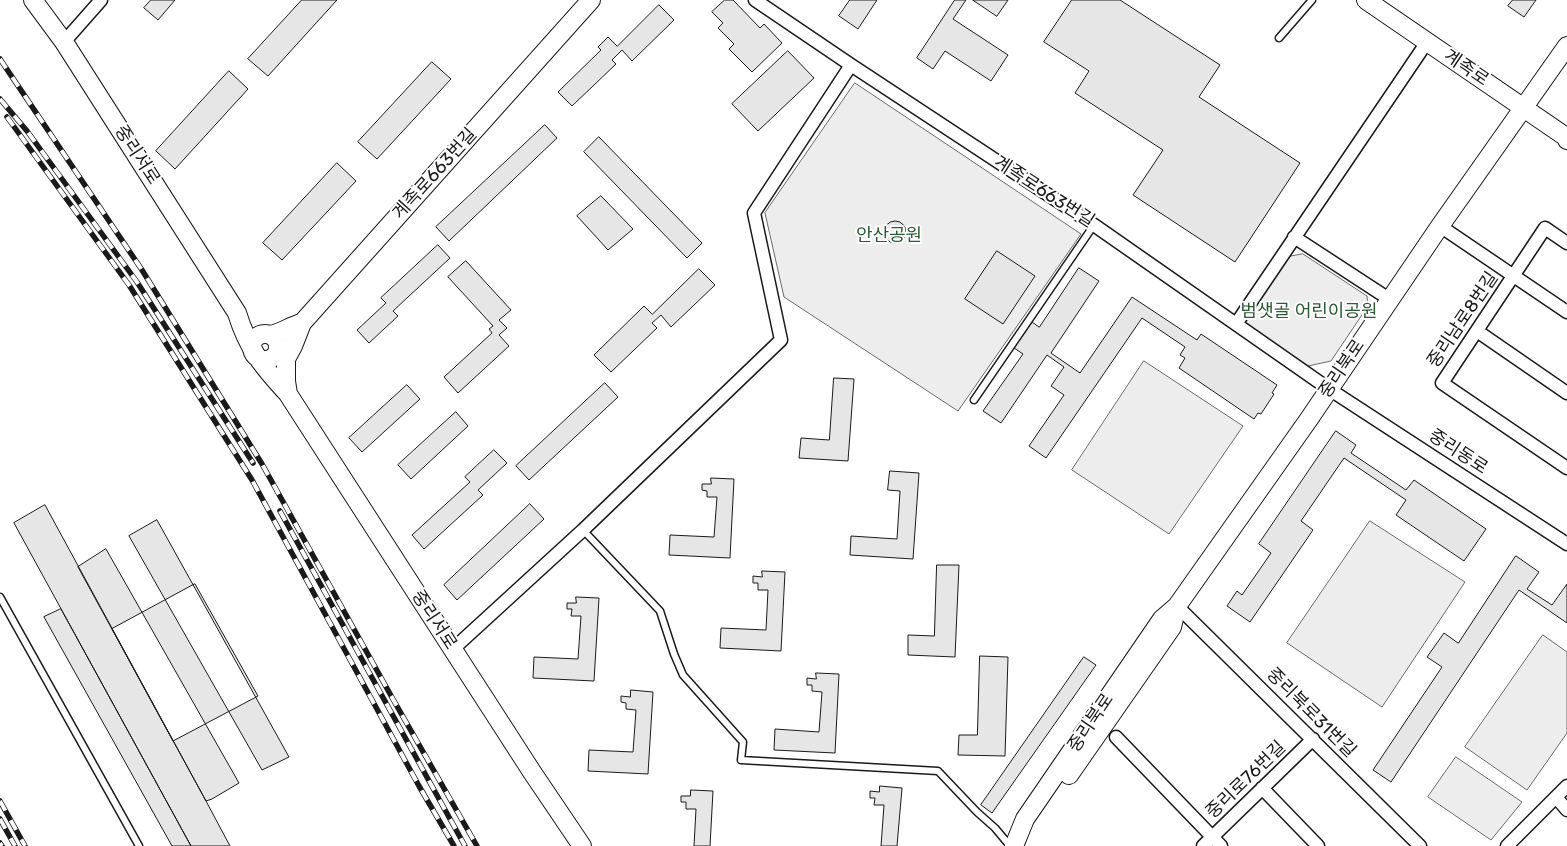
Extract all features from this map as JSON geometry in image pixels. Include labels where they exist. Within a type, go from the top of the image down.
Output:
[{"type":"main road","name":"중리서로","points":[[33,0],[64,42],[241,316]]},
{"type":"main road","name":"계족로663번길","points":[[297,327],[591,0]]},
{"type":"main road","name":"계족로","points":[[1366,0],[1567,138]]},
{"type":"main road","name":"중리북로","points":[[1015,846],[1025,819],[1162,619],[1177,606],[1567,46]]},
{"type":"main road","points":[[241,316],[257,325],[297,327]]},
{"type":"main road","points":[[241,316],[272,343],[279,369],[287,387]]},
{"type":"main road","points":[[241,316],[242,330],[254,354],[274,379],[287,387]]},
{"type":"main road","points":[[254,354],[252,346],[255,338],[272,343],[288,343],[297,327]]},
{"type":"main road","points":[[287,387],[286,359],[293,346],[297,327]]},
{"type":"main road","name":"중리서로","points":[[287,387],[532,772],[582,846]]},
{"type":"street","points":[[64,42],[101,0]]},
{"type":"street","name":"계족로663번길","points":[[755,0],[1094,225],[1329,389]]},
{"type":"street","points":[[1236,324],[1427,42]]},
{"type":"street","points":[[453,649],[583,530],[782,340],[754,213],[851,65]]},
{"type":"street","name":"중리남로8번길","points":[[1440,226],[1567,312]]},
{"type":"street","name":"중리남로8번길","points":[[1567,243],[1545,228],[1442,383],[1567,468]]},
{"type":"street","points":[[1294,237],[1389,299]]},
{"type":"street","points":[[1477,331],[1567,393]]},
{"type":"street","name":"중리동로","points":[[1329,389],[1567,544]]},
{"type":"street","name":"중리북로31번길","points":[[1177,606],[1420,846]]},
{"type":"street","points":[[1116,737],[1212,843]]},
{"type":"street","name":"중리로76번길","points":[[1212,843],[1262,788],[1313,739]]},
{"type":"street","points":[[1507,846],[1567,786]]},
{"type":"street","points":[[1262,788],[1318,846]]},
{"type":"street","points":[[1556,797],[1567,810]]},
{"type":"lane","points":[[1280,38],[1312,0]]},
{"type":"lane","points":[[974,400],[1094,225]]},
{"type":"lane","points":[[583,530],[660,611],[674,654],[683,674],[742,742],[741,760],[938,771],[995,828],[1010,846]]},
{"type":"lane","points":[[0,598],[139,846]]},
{"type":"green space","name":"안산공원","points":[[855,83],[1081,234],[958,411],[784,297],[765,213]]},
{"type":"green space","name":"범샛골 어린이공원","points":[[1303,254],[1367,296],[1368,306],[1331,361],[1308,366],[1243,322],[1287,257]]},
{"type":"green space","points":[[1144,361],[1243,426],[1169,534],[1072,470]]},
{"type":"green space","points":[[1370,521],[1465,582],[1382,707],[1287,643]]},
{"type":"green space","points":[[1543,635],[1567,652],[1567,733],[1527,790],[1465,747]]},
{"type":"green space","points":[[1456,757],[1522,802],[1491,840],[1428,797]]},
{"type":"building","points":[[151,0],[175,0],[158,20],[144,8]]},
{"type":"building","points":[[302,0],[337,0],[268,76],[248,59]]},
{"type":"building","points":[[725,0],[733,0],[760,28],[764,24],[782,43],[752,72],[729,49],[734,44],[718,28],[723,23],[712,12]]},
{"type":"building","points":[[850,0],[877,0],[858,29],[839,16]]},
{"type":"building","points":[[955,0],[966,0],[953,19],[1008,55],[991,81],[945,51],[933,69],[917,58]]},
{"type":"building","points":[[973,0],[1008,0],[997,16]]},
{"type":"building","points":[[1072,0],[1120,0],[1220,65],[1199,97],[1300,163],[1235,262],[1133,195],[1163,150],[1075,93],[1089,71],[1044,42]]},
{"type":"building","points":[[1513,0],[1536,0],[1524,17],[1508,6]]},
{"type":"building","points":[[659,5],[674,20],[632,61],[622,50],[612,60],[616,64],[572,106],[558,92],[601,50],[598,47],[608,37],[617,46]]},
{"type":"building","points":[[788,51],[814,78],[758,131],[732,104]]},
{"type":"building","points":[[432,62],[451,79],[377,159],[358,142]]},
{"type":"building","points":[[229,71],[248,89],[175,169],[156,151]]},
{"type":"building","points":[[545,125],[557,138],[449,241],[436,227]]},
{"type":"building","points":[[599,137],[702,243],[687,258],[584,152]]},
{"type":"building","points":[[337,163],[356,181],[282,260],[263,243]]},
{"type":"building","points":[[601,196],[633,229],[608,250],[577,216]]},
{"type":"building","points":[[895,221],[903,224],[906,232],[903,240],[895,243],[887,240],[884,232],[887,224]]},
{"type":"building","points":[[438,245],[450,258],[393,311],[398,316],[369,343],[357,330],[386,303],[381,298]]},
{"type":"building","points":[[997,251],[1035,276],[1003,324],[965,299]]},
{"type":"building","points":[[466,261],[511,310],[499,320],[507,328],[499,335],[509,346],[458,393],[444,377],[492,333],[489,329],[493,326],[448,277]]},
{"type":"building","points":[[1079,268],[1099,281],[1051,353],[1080,373],[1132,297],[1197,340],[1201,334],[1277,385],[1272,393],[1274,394],[1261,414],[1258,413],[1254,419],[1179,368],[1185,358],[1180,355],[1185,347],[1142,318],[1046,458],[1029,446],[1064,395],[1051,386],[1064,367],[1047,355],[1001,423],[983,411],[1023,354],[1014,348],[1032,322],[1039,327]]},
{"type":"building","points":[[699,269],[715,285],[671,327],[661,315],[652,323],[657,328],[611,372],[594,355],[644,306],[652,314]]},
{"type":"building","points":[[834,378],[854,379],[848,461],[799,458],[801,438],[829,440]]},
{"type":"building","points":[[605,383],[618,397],[529,480],[516,466]]},
{"type":"building","points":[[407,385],[420,399],[362,452],[349,438]]},
{"type":"building","points":[[456,412],[468,426],[411,479],[398,465]]},
{"type":"building","points":[[1336,431],[1356,445],[1351,453],[1406,490],[1414,480],[1486,529],[1464,561],[1396,515],[1406,500],[1344,458],[1301,521],[1313,530],[1250,622],[1227,606],[1237,591],[1242,595],[1271,553],[1259,544]]},
{"type":"building","points":[[494,450],[507,463],[478,490],[483,495],[424,549],[412,535],[470,482],[465,477]]},
{"type":"building","points":[[890,471],[919,473],[913,559],[850,555],[851,536],[897,539],[900,491],[888,490]]},
{"type":"building","points":[[711,478],[734,479],[730,558],[669,555],[670,535],[714,537],[717,497],[707,497],[707,491],[702,490],[702,484],[711,484]]},
{"type":"building","points":[[530,504],[544,519],[457,600],[444,585]]},
{"type":"building","points":[[45,505],[230,846],[191,846],[14,523]]},
{"type":"building","points":[[157,520],[289,757],[262,770],[129,536]]},
{"type":"building","points":[[106,549],[239,783],[212,799],[206,801],[78,567]]},
{"type":"building","points":[[1516,556],[1539,572],[1527,589],[1552,605],[1567,584],[1567,623],[1519,590],[1391,782],[1373,770],[1442,667],[1427,657],[1444,633],[1458,643]]},
{"type":"building","points":[[937,565],[959,565],[955,657],[908,655],[908,635],[934,636]]},
{"type":"building","points":[[762,571],[785,572],[781,651],[720,648],[721,628],[766,630],[768,590],[758,590],[758,583],[753,583],[753,576],[762,577]]},
{"type":"building","points":[[195,584],[258,696],[173,741],[112,629]]},
{"type":"building","points":[[576,597],[599,598],[594,681],[533,678],[534,657],[578,659],[581,616],[571,616],[572,609],[567,609],[567,603],[576,603]]},
{"type":"building","points":[[61,609],[191,846],[172,846],[44,617]]},
{"type":"building","points":[[980,656],[1008,657],[1005,756],[958,755],[959,735],[977,735]]},
{"type":"building","points":[[1084,657],[1096,665],[992,813],[981,805]]},
{"type":"building","points":[[816,673],[839,674],[835,753],[774,750],[775,729],[819,732],[822,692],[812,691],[812,685],[807,685],[807,678],[816,679]]},
{"type":"building","points":[[631,690],[653,692],[648,774],[588,771],[589,750],[633,752],[636,710],[626,709],[626,703],[621,702],[621,696],[630,697]]},
{"type":"building","points":[[880,786],[902,788],[897,846],[881,846],[884,805],[874,805],[875,798],[870,798],[870,791],[879,792]]},
{"type":"building","points":[[691,790],[713,791],[710,846],[694,846],[696,809],[686,809],[686,802],[681,802],[681,796],[690,796]]},
{"type":"railway","points":[[0,59],[142,270],[262,464],[477,846]]},
{"type":"railway","points":[[0,99],[27,131],[137,282],[253,463]]},
{"type":"railway","points":[[7,117],[129,285],[252,480],[419,786],[454,846]]},
{"type":"railway","points":[[280,511],[465,846]]},
{"type":"railway","points":[[0,801],[25,846]]},
{"type":"railway","points":[[0,819],[15,846]]}]
